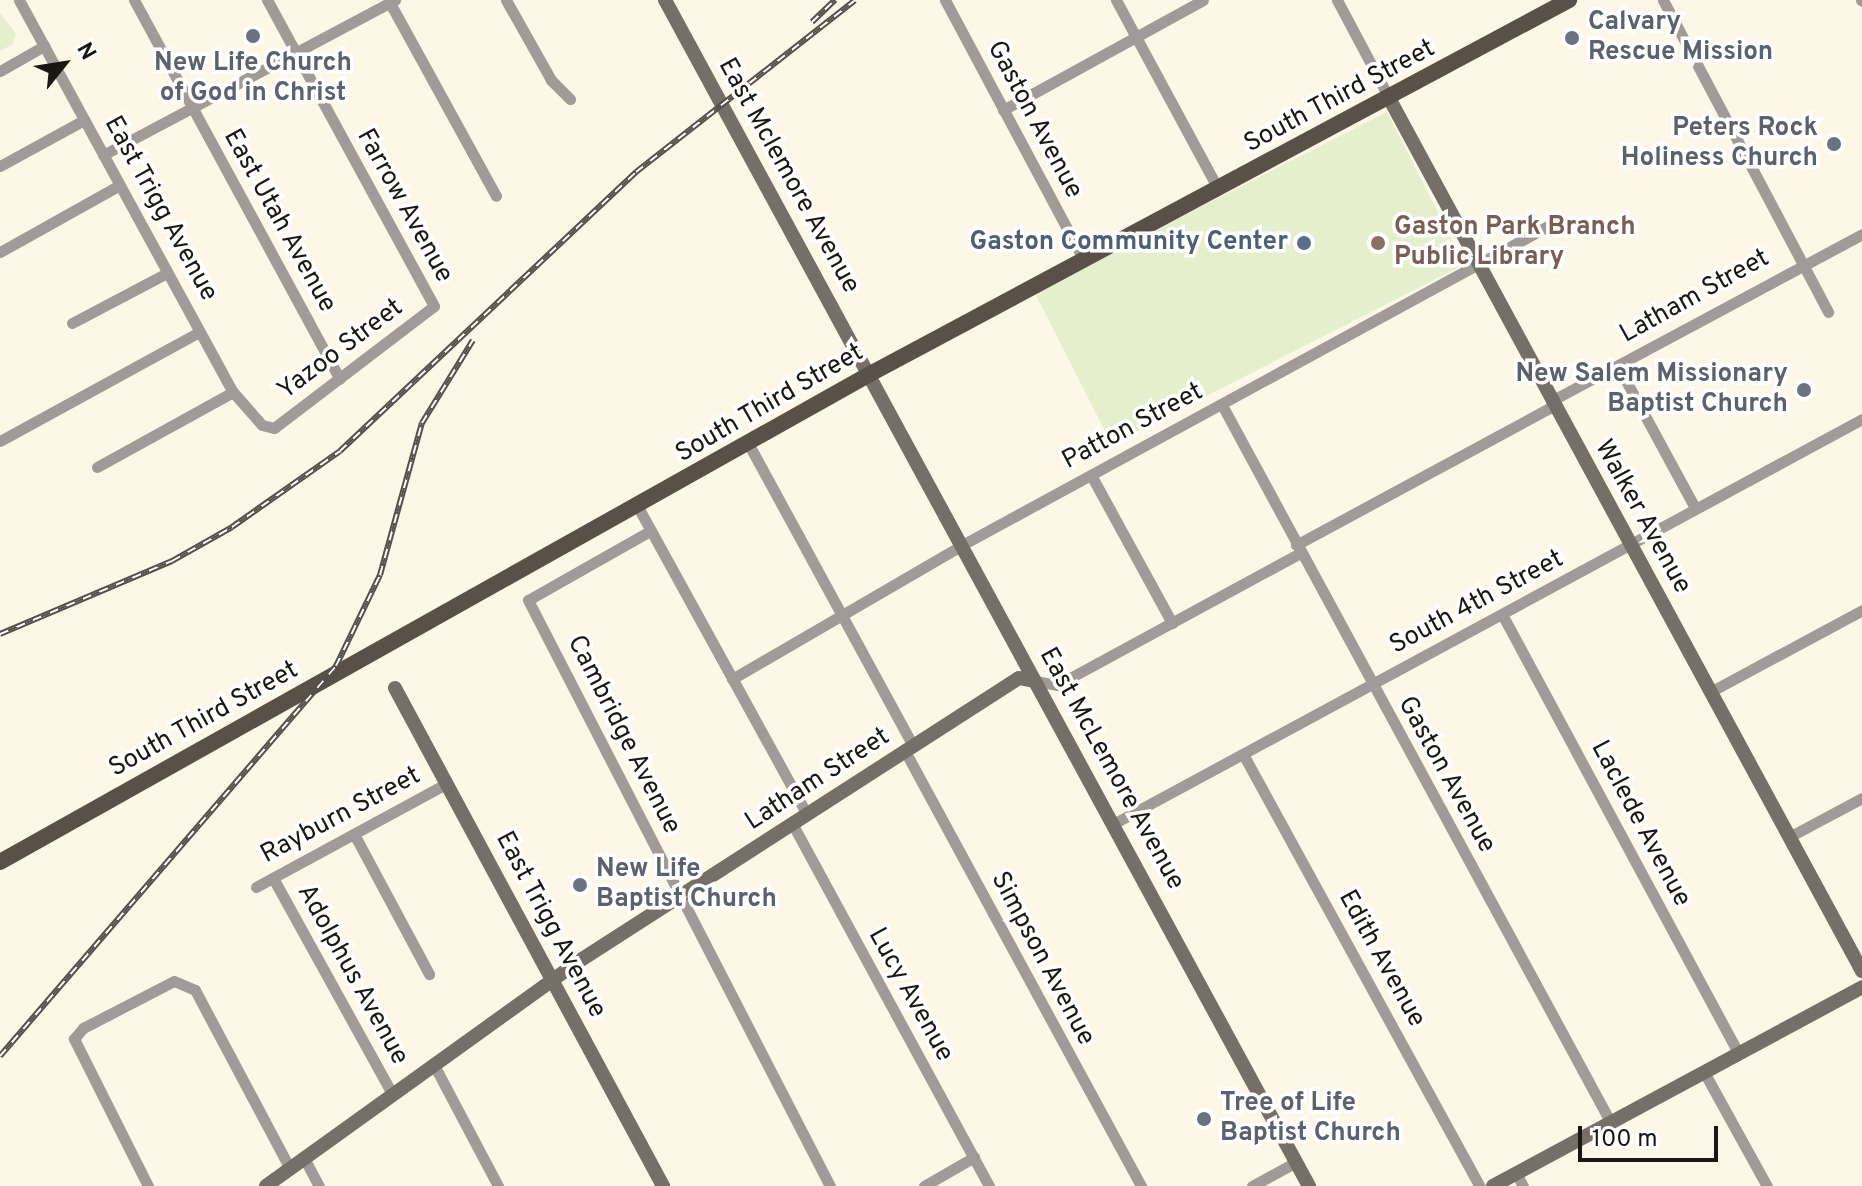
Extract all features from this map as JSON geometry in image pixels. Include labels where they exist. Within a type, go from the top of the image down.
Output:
[{"type":"main road","name":"South Third Street","points":[[0,862],[870,374],[1569,0]]},
{"type":"street","name":"East Trigg Avenue","points":[[19,0],[233,392],[262,425],[274,428]]},
{"type":"street","name":"East Utah Avenue","points":[[134,0],[340,379]]},
{"type":"street","name":"Farrow Avenue","points":[[267,0],[434,306]]},
{"type":"street","points":[[506,0],[551,80],[570,99]]},
{"type":"street","name":"East Mclemore Avenue","points":[[665,0],[870,374]]},
{"type":"street","name":"Gaston Avenue","points":[[945,0],[1084,260]]},
{"type":"street","points":[[1116,0],[1218,189]]},
{"type":"street","points":[[1003,110],[1203,0]]},
{"type":"street","name":"Walker Avenue","points":[[1337,0],[1552,404],[1862,971]]},
{"type":"street","points":[[1663,0],[1828,312]]},
{"type":"street","points":[[103,155],[392,1],[496,196]]},
{"type":"street","points":[[0,71],[44,46]]},
{"type":"street","points":[[0,166],[84,120]]},
{"type":"street","points":[[0,252],[120,185]]},
{"type":"street","name":"Patton Street","points":[[732,679],[962,545],[1559,220]]},
{"type":"street","name":"Latham Street","points":[[266,1186],[553,980],[1019,678],[1057,685],[1172,623],[1618,366],[1862,234]]},
{"type":"street","points":[[72,323],[167,273]]},
{"type":"street","name":"Yazoo Street","points":[[274,428],[434,306]]},
{"type":"street","points":[[0,441],[199,332]]},
{"type":"street","points":[[1618,366],[1695,508]]},
{"type":"street","name":"East McLemore Avenue","points":[[870,374],[1309,1186]]},
{"type":"street","points":[[97,467],[233,392]]},
{"type":"street","name":"Gaston Avenue","points":[[1222,405],[1611,1123]]},
{"type":"street","name":"South 4th Street","points":[[1113,824],[1503,616],[1862,419]]},
{"type":"street","name":"Simpson Avenue","points":[[748,443],[1141,1186]]},
{"type":"street","points":[[1091,475],[1172,623]]},
{"type":"street","points":[[634,509],[650,531],[807,815]]},
{"type":"street","name":"Cambridge Avenue","points":[[650,531],[528,600],[830,1186]]},
{"type":"street","points":[[1710,692],[1862,610]]},
{"type":"street","name":"Laclede Avenue","points":[[1503,616],[1739,1054]]},
{"type":"street","name":"East Trigg Avenue","points":[[395,688],[663,1186]]},
{"type":"street","name":"Edith Avenue","points":[[1243,754],[1480,1186]]},
{"type":"street","name":"Rayburn Street","points":[[256,887],[446,784]]},
{"type":"street","points":[[1789,837],[1862,798]]},
{"type":"street","name":"Lucy Avenue","points":[[793,825],[989,1186]]},
{"type":"street","points":[[354,834],[429,974]]},
{"type":"street","name":"Adolphus Avenue","points":[[273,878],[392,1094]]},
{"type":"street","points":[[148,1186],[74,1039],[83,1028],[174,981],[195,990],[290,1169]]},
{"type":"street","points":[[1493,1186],[1520,1180],[1611,1123],[1862,987]]},
{"type":"street","points":[[434,1065],[498,1186]]},
{"type":"street","points":[[1704,1072],[1767,1186]]},
{"type":"street","points":[[924,1186],[974,1157]]},
{"type":"street","points":[[304,1158],[319,1186]]},
{"type":"street","points":[[1252,1186],[1296,1162]]},
{"type":"green space","points":[[0,13],[16,34],[13,44],[0,51]]},
{"type":"green space","points":[[1387,112],[1465,264],[1112,444],[1034,292]]},
{"type":"railway","points":[[812,22],[835,0]]},
{"type":"railway","points":[[0,634],[172,561],[232,527],[340,451],[636,172],[855,0]]},
{"type":"railway","points":[[0,1056],[336,666],[380,575],[422,423],[473,340]]},
{"type":"place","name":"New Life Church of God in Christ","points":[[253,36]]},
{"type":"place","name":"Calvary Rescue Mission","points":[[1572,38]]},
{"type":"place","name":"Peters Rock Holiness Church","points":[[1834,144]]},
{"type":"place","name":"Gaston Community Center","points":[[1304,243]]},
{"type":"place","name":"Gaston Park Branch Public Library","points":[[1378,243]]},
{"type":"place","name":"New Salem Missionary Baptist Church","points":[[1804,390]]},
{"type":"place","name":"New Life Baptist Church","points":[[580,885]]},
{"type":"place","name":"Tree of Life Baptist Church","points":[[1204,1119]]}]
